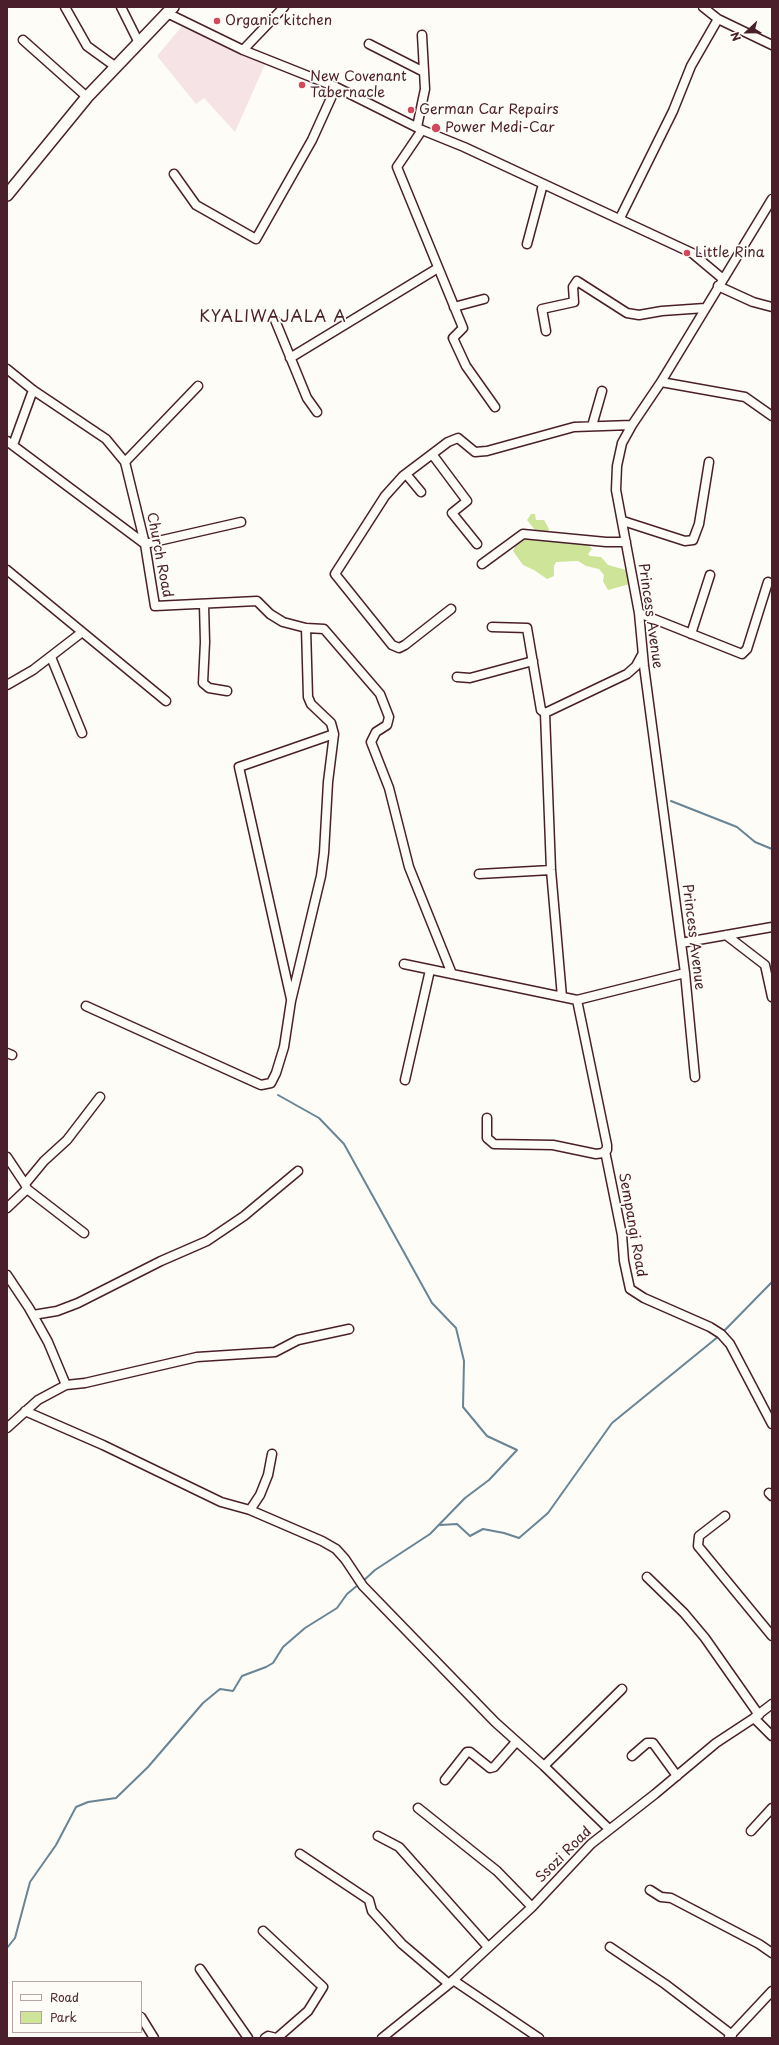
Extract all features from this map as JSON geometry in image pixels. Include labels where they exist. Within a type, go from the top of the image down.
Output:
[{"type":"street","points":[[65,7],[87,46],[116,67]]},
{"type":"street","points":[[121,7],[139,43]]},
{"type":"street","points":[[244,50],[284,7]]},
{"type":"street","points":[[703,7],[718,20],[772,45]]},
{"type":"street","points":[[7,195],[87,97],[170,10],[244,50],[336,87],[420,128],[620,218],[692,253],[723,279]]},
{"type":"street","points":[[620,218],[692,66],[718,20]]},
{"type":"street","points":[[422,35],[425,89],[420,128],[397,167],[463,328],[453,338],[466,366],[496,407]]},
{"type":"street","points":[[23,40],[87,97]]},
{"type":"street","points":[[369,44],[424,72]]},
{"type":"street","points":[[174,174],[196,205],[256,239],[312,140],[336,87]]},
{"type":"street","points":[[527,244],[543,184]]},
{"type":"street","name":"Princess Avenue","points":[[695,1077],[685,973],[642,654],[639,613],[616,490],[617,466],[622,443],[632,425],[661,382],[772,199]]},
{"type":"street","points":[[290,358],[438,268]]},
{"type":"street","points":[[546,331],[542,309],[574,302],[573,287],[577,281],[627,312],[639,315],[662,311],[705,308]]},
{"type":"street","points":[[718,286],[753,302],[772,307]]},
{"type":"street","points":[[454,307],[484,299]]},
{"type":"street","points":[[275,320],[307,398],[317,412]]},
{"type":"street","name":"Church Road","points":[[7,369],[33,390],[106,439],[125,462],[145,544],[155,606],[204,605],[257,601],[270,614],[283,622],[306,628],[324,629],[380,694],[389,717],[387,725],[376,732],[371,742],[389,788],[408,867],[452,974]]},
{"type":"street","points":[[661,382],[745,397],[772,416]]},
{"type":"street","points":[[125,462],[198,386]]},
{"type":"street","points":[[33,390],[10,443],[145,544],[241,522]]},
{"type":"street","points":[[592,426],[602,392]]},
{"type":"street","points":[[451,609],[405,645],[399,648],[392,645],[335,574],[385,496],[406,474],[448,442],[458,438],[475,452],[487,451],[567,429],[592,426],[632,425]]},
{"type":"street","points":[[432,454],[467,501],[452,513],[477,544]]},
{"type":"street","points":[[623,521],[685,541],[693,540],[699,524],[709,462]]},
{"type":"street","points":[[406,474],[421,492]]},
{"type":"street","points":[[482,564],[523,534],[606,542],[626,542]]},
{"type":"street","points":[[7,570],[81,633],[166,701]]},
{"type":"street","points":[[691,634],[710,575]]},
{"type":"street","points":[[639,613],[739,653],[744,653],[768,582]]},
{"type":"street","points":[[204,605],[203,683],[209,688],[227,691]]},
{"type":"street","points":[[492,627],[527,628],[541,710],[545,713],[551,870],[562,997]]},
{"type":"street","points":[[86,1006],[261,1085],[271,1083],[276,1073],[284,1047],[291,1001],[321,876],[324,853],[328,782],[334,734],[331,723],[311,704],[308,697],[306,628]]},
{"type":"street","points":[[7,685],[23,677],[81,633]]},
{"type":"street","points":[[545,713],[626,674],[636,666],[642,654]]},
{"type":"street","points":[[51,657],[82,733]]},
{"type":"street","points":[[457,677],[470,678],[533,662]]},
{"type":"street","points":[[291,1001],[239,767],[334,734]]},
{"type":"street","points":[[479,874],[551,870]]},
{"type":"street","points":[[681,943],[772,927]]},
{"type":"street","points":[[726,935],[765,965],[772,997]]},
{"type":"street","points":[[404,964],[577,1000],[685,973]]},
{"type":"street","points":[[405,1080],[430,970]]},
{"type":"street","points":[[486,1118],[487,1138],[494,1144],[540,1144],[568,1147],[596,1154],[605,1151],[607,1145],[577,1000]]},
{"type":"street","points":[[7,1208],[26,1186],[44,1161],[67,1140],[100,1097]]},
{"type":"street","name":"Sempangi Road","points":[[605,1151],[622,1235],[624,1261],[630,1289],[644,1298],[710,1327],[721,1334],[730,1344],[772,1424]]},
{"type":"street","points":[[7,1157],[26,1186],[84,1233]]},
{"type":"street","points":[[33,1315],[51,1312],[78,1303],[161,1261],[207,1241],[244,1216],[298,1171]]},
{"type":"street","points":[[7,1275],[33,1315],[48,1342],[66,1385]]},
{"type":"street","points":[[7,1428],[17,1421],[25,1411],[38,1400],[66,1385],[85,1383],[197,1357],[275,1352],[298,1340],[349,1329]]},
{"type":"street","points":[[25,1411],[103,1445],[220,1502],[250,1510],[322,1541],[336,1549],[345,1559],[363,1586],[495,1722],[544,1766],[609,1829]]},
{"type":"street","points":[[250,1510],[260,1495],[268,1475],[272,1454]]},
{"type":"street","points":[[725,1516],[699,1536],[698,1546],[772,1636]]},
{"type":"street","points":[[647,1577],[671,1599],[705,1638],[772,1736]]},
{"type":"street","points":[[544,1766],[622,1689]]},
{"type":"street","name":"Ssozi Road","points":[[382,2038],[451,1982],[532,1906],[582,1852],[716,1743],[757,1716],[772,1704]]},
{"type":"street","points":[[445,1780],[468,1752],[490,1768],[494,1767],[516,1742]]},
{"type":"street","points":[[632,1756],[647,1743],[653,1743],[677,1776]]},
{"type":"street","points":[[418,1808],[497,1871],[532,1906]]},
{"type":"street","points":[[751,1831],[772,1808]]},
{"type":"street","points":[[378,1836],[399,1847],[488,1947]]},
{"type":"street","points":[[300,1854],[369,1900],[372,1911],[402,1944],[451,1982],[539,2038]]},
{"type":"street","points":[[650,1890],[661,1897],[671,1898],[759,1944],[772,1953]]},
{"type":"street","points":[[263,1931],[323,1987],[308,2012],[277,2038],[268,2036],[265,2038]]},
{"type":"street","points":[[610,1947],[665,1984],[730,2036],[772,1991]]},
{"type":"street","points":[[200,1969],[248,2038]]},
{"type":"street","points":[[142,2019],[154,2038]]},
{"type":"shaded area","points":[[183,25],[266,62],[235,132],[204,98],[196,104],[157,56]]},
{"type":"green space","points":[[531,514],[535,514],[536,520],[544,520],[549,529],[548,535],[584,540],[592,549],[588,554],[590,556],[601,557],[608,565],[630,571],[630,584],[608,590],[603,581],[604,575],[599,569],[586,566],[578,561],[556,562],[554,566],[554,576],[547,579],[534,570],[523,565],[513,551],[517,543],[535,530],[527,520]]},
{"type":"waterway","points":[[671,801],[737,827],[755,842],[772,849]]},
{"type":"waterway","points":[[278,1095],[319,1118],[344,1144],[432,1303],[456,1328],[464,1361],[463,1407],[487,1436],[517,1450],[489,1480],[465,1498],[430,1534],[375,1570],[362,1582]]},
{"type":"waterway","points":[[722,1333],[772,1282]]},
{"type":"waterway","points":[[440,1525],[457,1524],[470,1536],[483,1529],[504,1533],[519,1538],[548,1513],[612,1423],[719,1336]]},
{"type":"waterway","points":[[7,1948],[15,1938],[30,1882],[56,1845],[76,1807],[88,1802],[116,1798],[148,1767],[203,1703],[220,1689],[233,1691],[242,1676],[273,1663],[283,1647],[305,1628],[337,1608],[347,1594],[358,1585]]},
{"type":"place","name":"Organic kitchen","points":[[217,21]]},
{"type":"place","name":"New Covenant Tabernacle","points":[[302,85]]},
{"type":"place","name":"German Car Repairs","points":[[411,110]]},
{"type":"place","name":"Power Medi-Car","points":[[436,128]]},
{"type":"place","name":"Little Rina","points":[[687,253]]},
{"type":"district","name":"KYALIWAJALA A","points":[[273,318]]}]
